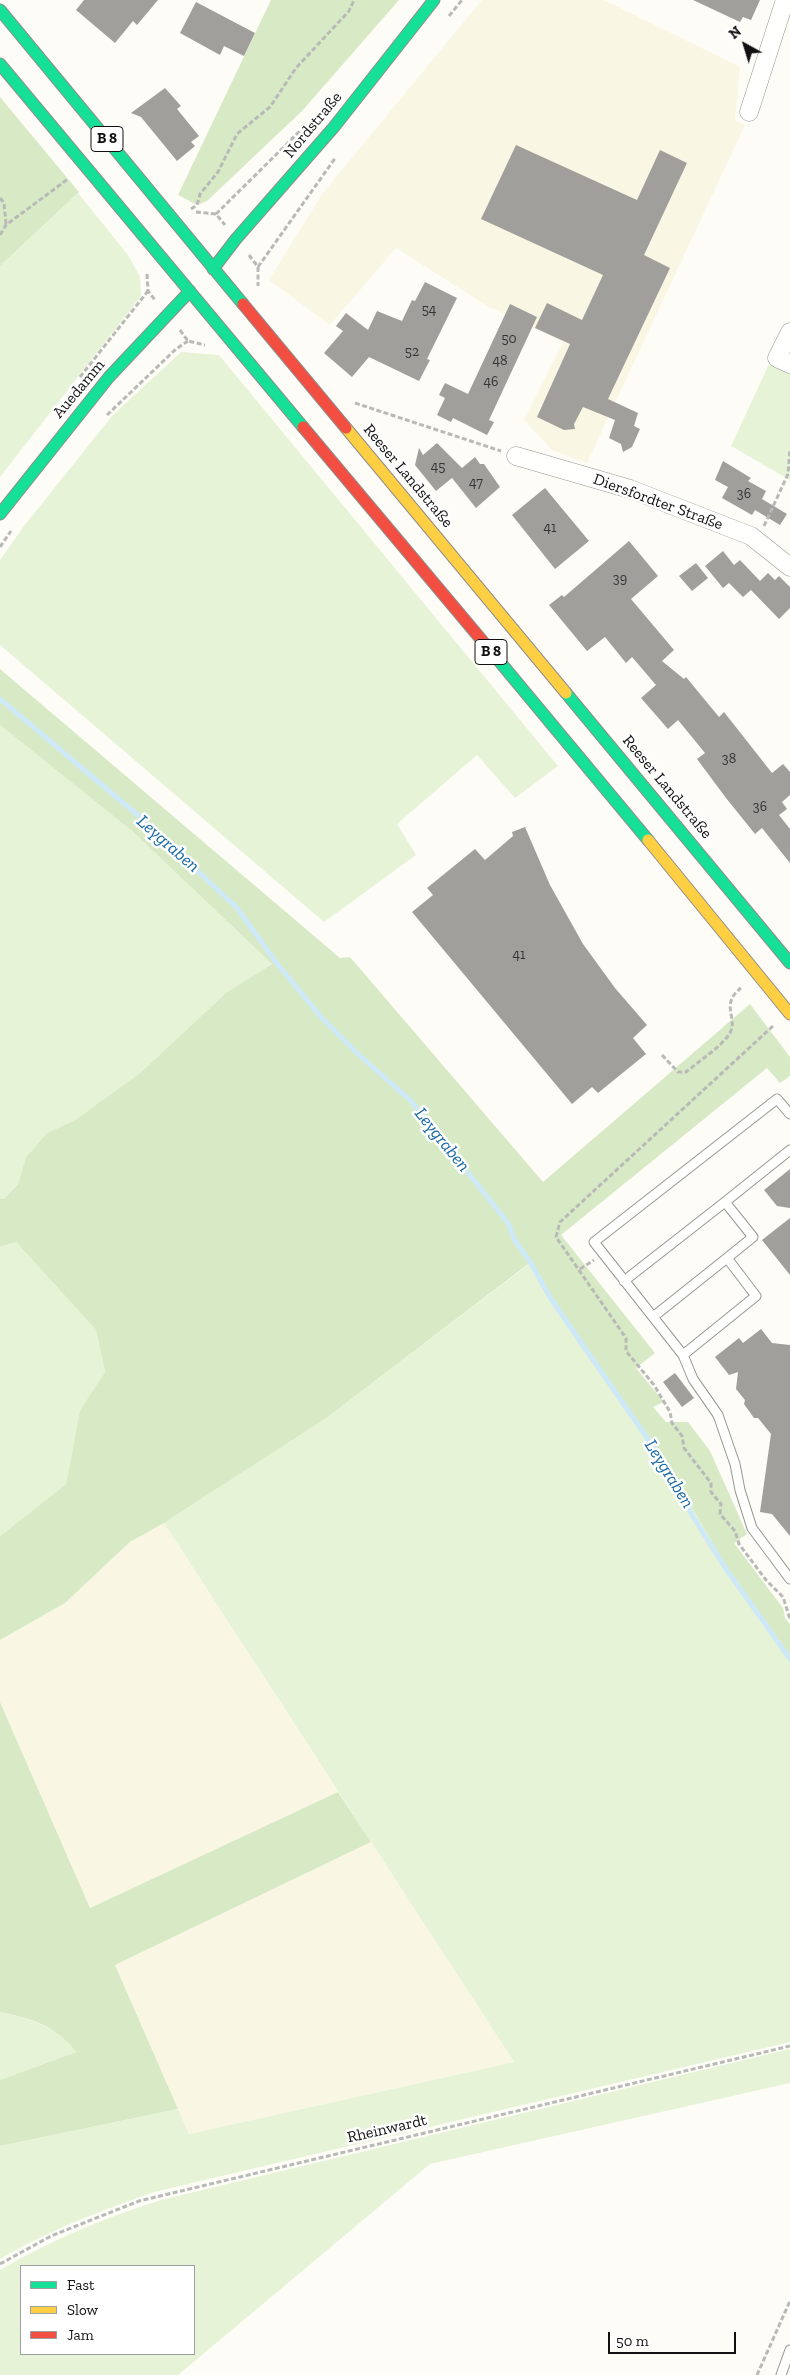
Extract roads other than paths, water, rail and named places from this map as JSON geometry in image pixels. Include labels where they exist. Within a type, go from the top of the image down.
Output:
[{"type":"main road","name":"Nordstraße","points":[[196,286],[214,269],[236,239],[334,127],[434,0]]},
{"type":"main road","name":"Reeser Landstraße","points":[[0,10],[790,963]]},
{"type":"main road","name":"B 8","points":[[0,64],[196,286],[790,1014]]},
{"type":"main road","name":"Auedamm","points":[[0,514],[109,378],[196,286]]},
{"type":"street","points":[[749,112],[786,0]]},
{"type":"street","points":[[784,361],[790,332]]},
{"type":"street","name":"Diersfordter Straße","points":[[516,456],[630,489],[751,536],[790,567]]},
{"type":"lane","points":[[790,1114],[777,1099],[594,1242],[682,1355],[693,1379],[718,1415],[735,1464],[740,1490],[752,1528],[790,1578]]},
{"type":"lane","points":[[624,1281],[790,1150]]},
{"type":"lane","points":[[653,1317],[753,1237],[725,1202]]},
{"type":"lane","points":[[682,1355],[756,1296],[727,1258]]},
{"type":"lane","points":[[781,2375],[790,2350]]},
{"type":"waterway","name":"Leygraben","points":[[0,699],[140,817],[237,908],[275,961],[321,1017],[357,1053],[411,1101],[508,1223],[515,1241],[529,1260],[551,1299],[665,1464],[692,1515],[724,1566],[790,1659]]}]
